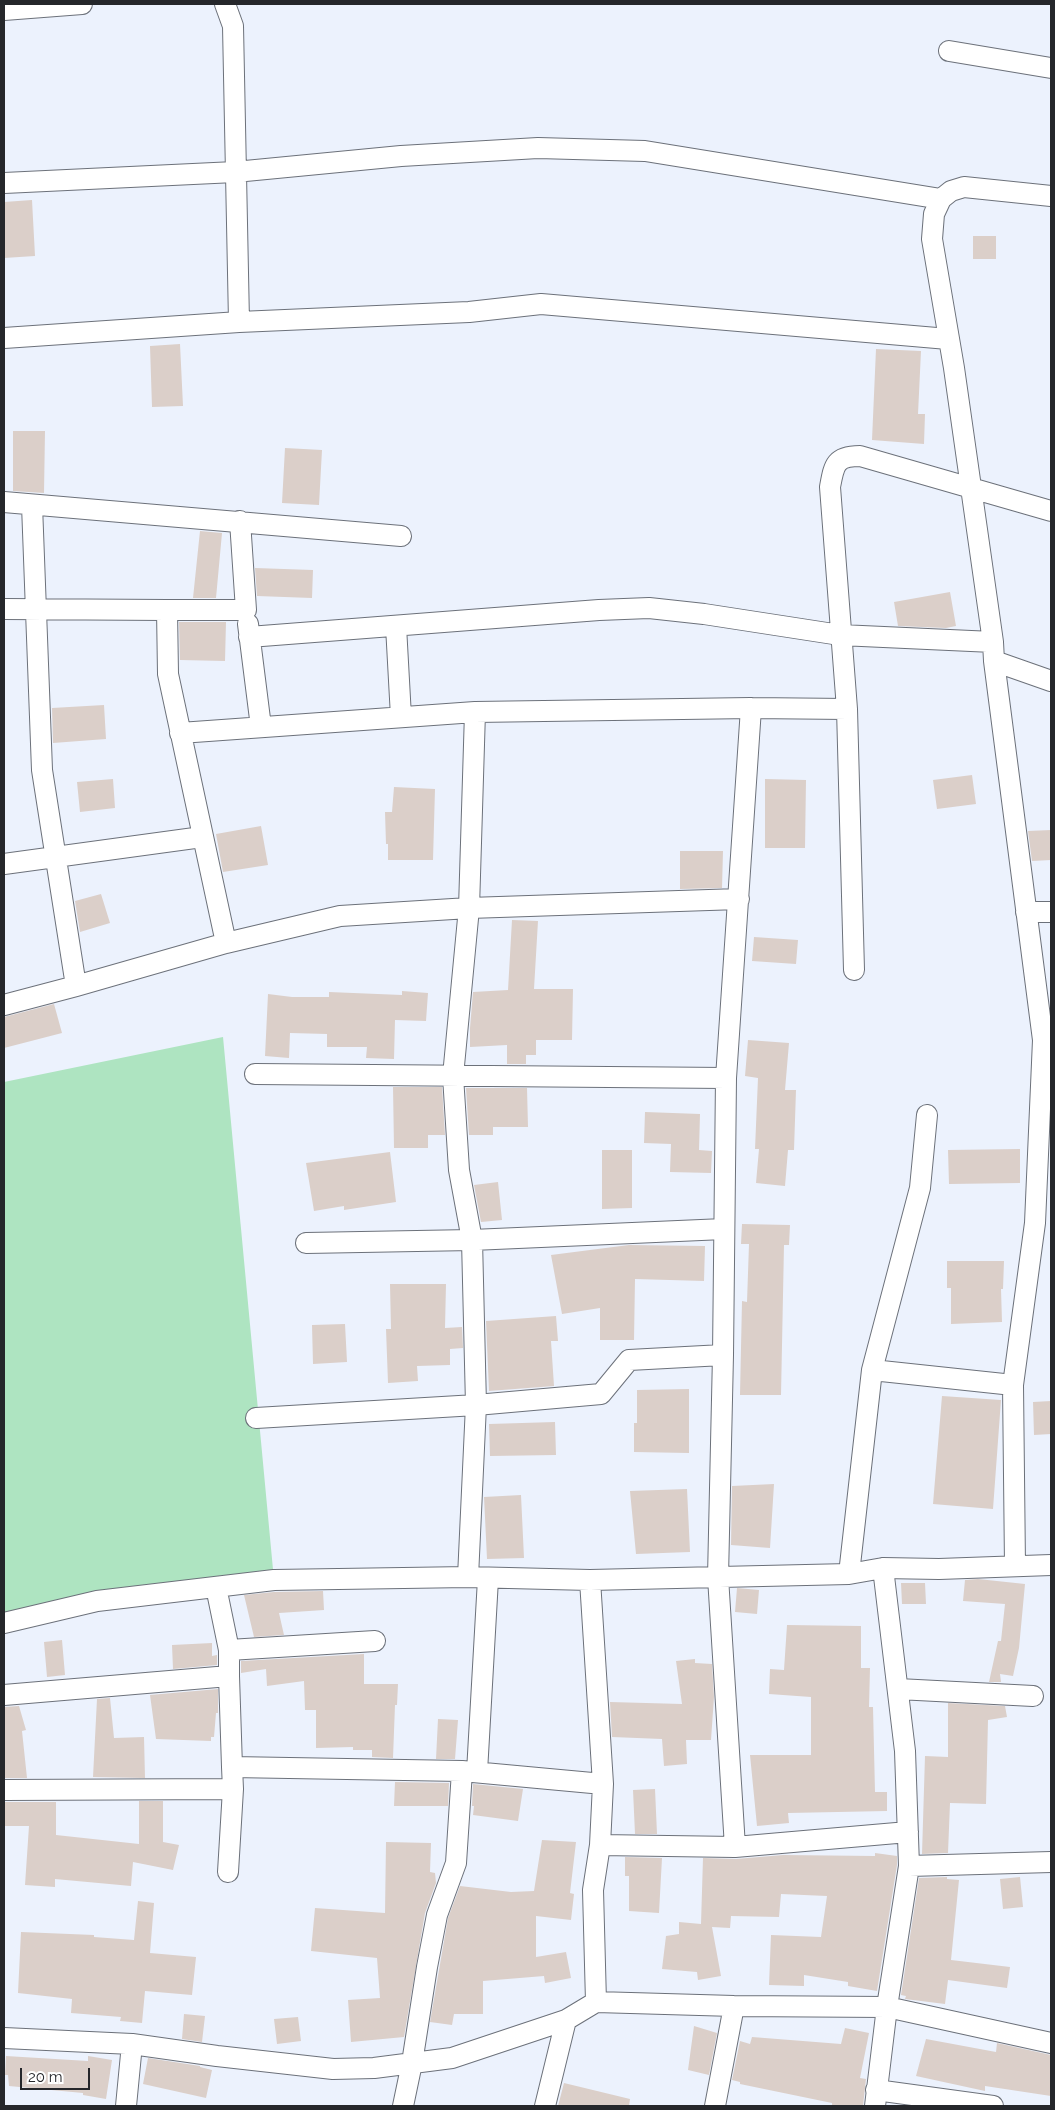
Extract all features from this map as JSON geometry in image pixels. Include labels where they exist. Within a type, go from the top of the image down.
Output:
[{"type":"street","points":[[4,10],[82,4]]},
{"type":"street","points":[[226,4],[233,26],[239,322]]},
{"type":"street","points":[[949,51],[1051,68]]},
{"type":"street","points":[[4,183],[235,172],[401,156],[538,148],[645,151],[941,199]]},
{"type":"street","points":[[1015,1566],[1013,1385],[1043,1223],[1047,1040],[1026,912],[993,651],[954,368],[932,239],[934,214],[941,199],[951,191],[964,187],[1051,196]]},
{"type":"street","points":[[4,338],[239,322],[469,312],[541,304],[948,339]]},
{"type":"street","points":[[854,970],[847,709],[830,487],[834,465],[849,456],[860,456],[1051,511]]},
{"type":"street","points":[[4,502],[401,536]]},
{"type":"street","points":[[32,505],[42,770],[76,986]]},
{"type":"street","points":[[240,521],[246,610],[260,727]]},
{"type":"street","points":[[250,637],[599,610],[649,608],[840,634],[993,651],[1051,681]]},
{"type":"street","points":[[4,609],[35,611],[246,610]]},
{"type":"street","points":[[167,610],[168,674],[226,943]]},
{"type":"street","points":[[396,626],[401,717]]},
{"type":"street","points":[[180,732],[475,712],[750,708],[847,709]]},
{"type":"street","points":[[735,1847],[718,1577],[726,1078],[750,708]]},
{"type":"street","points":[[403,2106],[437,1914],[456,1863],[469,1771],[478,1578],[476,1405],[472,1240],[459,1170],[453,1076],[469,908],[475,712]]},
{"type":"street","points":[[4,864],[202,837]]},
{"type":"street","points":[[4,1004],[76,986],[226,943],[340,916],[469,908],[739,899]]},
{"type":"street","points":[[1026,912],[1051,912]]},
{"type":"street","points":[[255,1074],[726,1078]]},
{"type":"street","points":[[849,1574],[872,1370],[920,1188],[927,1115]]},
{"type":"street","points":[[306,1243],[472,1240],[724,1229]]},
{"type":"street","points":[[256,1418],[476,1405],[601,1394],[629,1360],[723,1355]]},
{"type":"street","points":[[872,1370],[1013,1385]]},
{"type":"street","points":[[4,1623],[97,1601],[274,1580],[478,1578],[590,1580],[849,1574],[883,1568],[939,1569],[1051,1564]]},
{"type":"street","points":[[883,1568],[905,1751],[909,1866],[875,2098],[993,2106]]},
{"type":"street","points":[[590,1580],[603,1784],[600,1845],[593,1890],[596,2002]]},
{"type":"street","points":[[216,1587],[229,1650],[233,1789],[228,1872]]},
{"type":"street","points":[[229,1650],[375,1641]]},
{"type":"street","points":[[4,1694],[229,1676]]},
{"type":"street","points":[[898,1689],[1033,1696]]},
{"type":"street","points":[[232,1767],[469,1771],[603,1784]]},
{"type":"street","points":[[4,1790],[233,1789]]},
{"type":"street","points":[[600,1845],[735,1847],[908,1832]]},
{"type":"street","points":[[909,1866],[1051,1862]]},
{"type":"street","points":[[4,2038],[132,2044],[333,2070],[374,2068],[452,2058],[566,2020],[596,2002],[734,2006],[887,2007],[1051,2043]]},
{"type":"street","points":[[715,2106],[734,2006]]},
{"type":"street","points":[[546,2106],[566,2020]]},
{"type":"street","points":[[126,2106],[132,2044]]},
{"type":"green space","points":[[223,1037],[274,1580],[4,1626],[4,1082]]},
{"type":"building","points":[[32,200],[35,256],[4,258],[4,202]]},
{"type":"building","points":[[973,236],[996,236],[996,259],[973,259]]},
{"type":"building","points":[[180,344],[183,406],[152,407],[150,346]]},
{"type":"building","points":[[876,349],[921,351],[918,414],[925,414],[924,444],[872,440]]},
{"type":"building","points":[[13,431],[45,431],[44,493],[13,491]]},
{"type":"building","points":[[285,448],[322,450],[319,505],[282,503]]},
{"type":"building","points":[[200,531],[222,533],[216,598],[193,598]]},
{"type":"building","points":[[255,568],[313,570],[312,598],[257,596]]},
{"type":"building","points":[[950,592],[956,626],[946,628],[898,626],[894,602]]},
{"type":"building","points":[[179,622],[226,622],[225,661],[180,660]]},
{"type":"building","points":[[104,705],[106,739],[53,743],[52,708]]},
{"type":"building","points":[[972,775],[976,804],[937,809],[933,780]]},
{"type":"building","points":[[113,779],[115,808],[80,812],[77,782]]},
{"type":"building","points":[[765,779],[806,780],[805,848],[765,848]]},
{"type":"building","points":[[394,787],[435,789],[433,860],[388,860],[385,812],[392,812]]},
{"type":"building","points":[[261,826],[268,865],[223,872],[216,834]]},
{"type":"building","points":[[1051,830],[1051,860],[1032,861],[1028,831]]},
{"type":"building","points":[[680,851],[723,851],[722,888],[680,889]]},
{"type":"building","points":[[101,894],[110,923],[80,932],[75,901]]},
{"type":"building","points":[[512,920],[538,921],[534,989],[573,989],[572,1040],[536,1040],[536,1055],[526,1055],[526,1064],[507,1064],[507,1045],[470,1047],[473,992],[508,990]]},
{"type":"building","points":[[754,937],[798,940],[796,964],[752,961]]},
{"type":"building","points":[[402,991],[428,993],[426,1021],[395,1020],[394,1059],[366,1058],[367,1047],[327,1047],[327,1034],[290,1033],[289,1058],[265,1056],[268,994],[292,997],[329,997],[329,992],[402,995]]},
{"type":"building","points":[[54,1004],[62,1033],[4,1048],[4,1017]]},
{"type":"building","points":[[748,1040],[789,1043],[785,1090],[796,1090],[794,1150],[788,1150],[785,1186],[756,1183],[759,1149],[755,1149],[758,1078],[745,1076]]},
{"type":"building","points":[[393,1087],[442,1087],[445,1135],[428,1135],[428,1148],[394,1148]]},
{"type":"building","points":[[466,1088],[527,1088],[528,1127],[493,1127],[493,1135],[469,1135]]},
{"type":"building","points":[[645,1112],[700,1114],[699,1150],[712,1151],[711,1173],[670,1172],[671,1144],[644,1143]]},
{"type":"building","points":[[1020,1149],[1020,1183],[949,1184],[948,1150]]},
{"type":"building","points":[[602,1150],[632,1150],[632,1208],[602,1209]]},
{"type":"building","points":[[390,1152],[396,1202],[344,1210],[344,1206],[314,1211],[306,1163]]},
{"type":"building","points":[[498,1182],[502,1220],[481,1222],[474,1185]]},
{"type":"building","points":[[742,1224],[790,1225],[789,1245],[784,1245],[781,1395],[740,1395],[742,1301],[747,1302],[749,1244],[741,1244]]},
{"type":"building","points":[[629,1245],[705,1246],[704,1281],[635,1279],[634,1340],[600,1340],[600,1308],[562,1314],[551,1255]]},
{"type":"building","points":[[947,1261],[1004,1261],[1003,1289],[1001,1289],[1002,1322],[951,1324],[951,1288],[947,1288]]},
{"type":"building","points":[[390,1284],[446,1284],[445,1328],[462,1327],[463,1348],[450,1349],[450,1365],[417,1366],[418,1381],[388,1383],[386,1329],[391,1329]]},
{"type":"building","points":[[556,1316],[558,1341],[551,1341],[554,1386],[489,1391],[486,1321]]},
{"type":"building","points":[[345,1324],[347,1362],[313,1364],[312,1325]]},
{"type":"building","points":[[689,1389],[689,1453],[634,1452],[634,1423],[637,1423],[637,1390]]},
{"type":"building","points":[[942,1396],[1001,1400],[993,1509],[933,1504]]},
{"type":"building","points":[[1051,1401],[1051,1434],[1034,1435],[1033,1402]]},
{"type":"building","points":[[555,1422],[556,1455],[490,1456],[489,1424]]},
{"type":"building","points":[[774,1484],[770,1548],[731,1545],[732,1486]]},
{"type":"building","points":[[687,1489],[690,1552],[636,1554],[630,1491]]},
{"type":"building","points":[[521,1495],[524,1558],[487,1559],[484,1497]]},
{"type":"building","points":[[978,1579],[1025,1584],[1019,1648],[1013,1676],[1000,1674],[1001,1682],[989,1682],[998,1641],[1001,1641],[1005,1604],[963,1601],[965,1580]]},
{"type":"building","points":[[901,1583],[925,1583],[926,1604],[902,1604]]},
{"type":"building","points":[[737,1588],[759,1590],[757,1614],[735,1612]]},
{"type":"building","points":[[323,1591],[324,1610],[279,1613],[284,1635],[254,1637],[244,1595]]},
{"type":"building","points":[[787,1625],[861,1626],[861,1668],[870,1668],[869,1707],[873,1707],[875,1792],[887,1792],[887,1811],[788,1813],[789,1823],[757,1826],[750,1755],[811,1755],[811,1697],[769,1694],[770,1669],[784,1670]]},
{"type":"building","points":[[62,1640],[65,1675],[47,1677],[44,1642]]},
{"type":"building","points":[[212,1643],[212,1656],[217,1655],[217,1665],[173,1669],[172,1645]]},
{"type":"building","points":[[364,1654],[364,1684],[398,1684],[397,1705],[395,1705],[393,1758],[372,1757],[372,1750],[353,1750],[353,1747],[316,1748],[316,1710],[305,1710],[304,1681],[267,1686],[266,1669],[241,1673],[241,1661]]},
{"type":"building","points":[[695,1659],[695,1663],[712,1664],[714,1697],[711,1740],[686,1740],[687,1764],[664,1766],[662,1739],[612,1737],[610,1702],[682,1704],[676,1661]]},
{"type":"building","points":[[218,1689],[218,1713],[216,1713],[214,1737],[211,1737],[211,1741],[156,1739],[150,1695]]},
{"type":"building","points":[[110,1698],[114,1738],[144,1737],[145,1778],[93,1777],[97,1699]]},
{"type":"building","points":[[948,1703],[1005,1706],[1007,1717],[988,1720],[986,1804],[950,1803],[948,1853],[922,1854],[925,1756],[948,1757]]},
{"type":"building","points":[[19,1706],[26,1730],[22,1731],[27,1778],[4,1778],[4,1707]]},
{"type":"building","points":[[438,1719],[458,1720],[455,1759],[436,1759]]},
{"type":"building","points":[[395,1782],[449,1783],[448,1806],[394,1806]]},
{"type":"building","points":[[473,1784],[523,1789],[518,1821],[473,1815]]},
{"type":"building","points":[[655,1789],[657,1834],[635,1834],[633,1790]]},
{"type":"building","points":[[139,1801],[163,1801],[163,1842],[179,1845],[173,1870],[133,1862],[131,1886],[55,1879],[55,1887],[25,1885],[29,1826],[4,1826],[4,1802],[56,1802],[56,1835],[139,1844]]},
{"type":"building","points":[[542,1840],[576,1842],[570,1893],[574,1894],[571,1920],[536,1916],[536,1957],[566,1952],[571,1978],[545,1983],[544,1976],[483,1981],[483,2014],[454,2014],[452,2025],[430,2022],[448,1918],[460,1886],[511,1892],[534,1891]]},
{"type":"building","points":[[386,1842],[431,1843],[430,1872],[435,1873],[436,1883],[425,1913],[404,2037],[351,2042],[348,2000],[380,1998],[377,1958],[311,1951],[315,1908],[385,1913]]},
{"type":"building","points":[[875,1853],[897,1856],[877,1991],[848,1986],[848,1982],[804,1975],[804,1986],[769,1985],[771,1935],[821,1937],[827,1896],[781,1894],[779,1917],[731,1916],[730,1928],[712,1927],[721,1976],[698,1980],[697,1972],[662,1969],[666,1936],[679,1934],[679,1922],[701,1924],[703,1858],[736,1859],[783,1855],[875,1856]]},
{"type":"building","points":[[625,1857],[662,1858],[659,1913],[629,1911],[629,1876],[625,1876]]},
{"type":"building","points":[[947,1877],[947,1879],[959,1880],[951,1960],[1010,1967],[1007,1988],[948,1980],[945,2004],[905,1999],[906,1996],[901,1995],[919,1878]]},
{"type":"building","points":[[1020,1877],[1023,1907],[1003,1909],[1000,1879]]},
{"type":"building","points":[[138,1901],[154,1903],[150,1953],[196,1957],[192,1995],[145,1991],[142,2023],[120,2021],[121,2017],[71,2013],[72,1999],[18,1993],[21,1932],[94,1935],[94,1937],[134,1940]]},
{"type":"building","points":[[184,2014],[205,2016],[202,2042],[182,2039]]},
{"type":"building","points":[[298,2017],[301,2041],[277,2044],[274,2019]]},
{"type":"building","points":[[694,2026],[717,2033],[709,2075],[688,2070]]},
{"type":"building","points":[[845,2028],[869,2033],[860,2078],[866,2079],[863,2106],[832,2106],[832,2103],[740,2084],[740,2082],[732,2080],[740,2041],[750,2044],[752,2037],[841,2044]]},
{"type":"building","points":[[926,2039],[996,2052],[997,2043],[1051,2055],[1051,2096],[985,2086],[985,2091],[916,2076]]},
{"type":"building","points":[[6,2056],[88,2061],[88,2056],[112,2060],[106,2099],[83,2095],[83,2093],[9,2086],[8,2075],[5,2075]]},
{"type":"building","points":[[148,2058],[200,2066],[212,2070],[206,2098],[143,2084]]},
{"type":"building","points":[[564,2083],[630,2099],[629,2106],[558,2106]]}]
